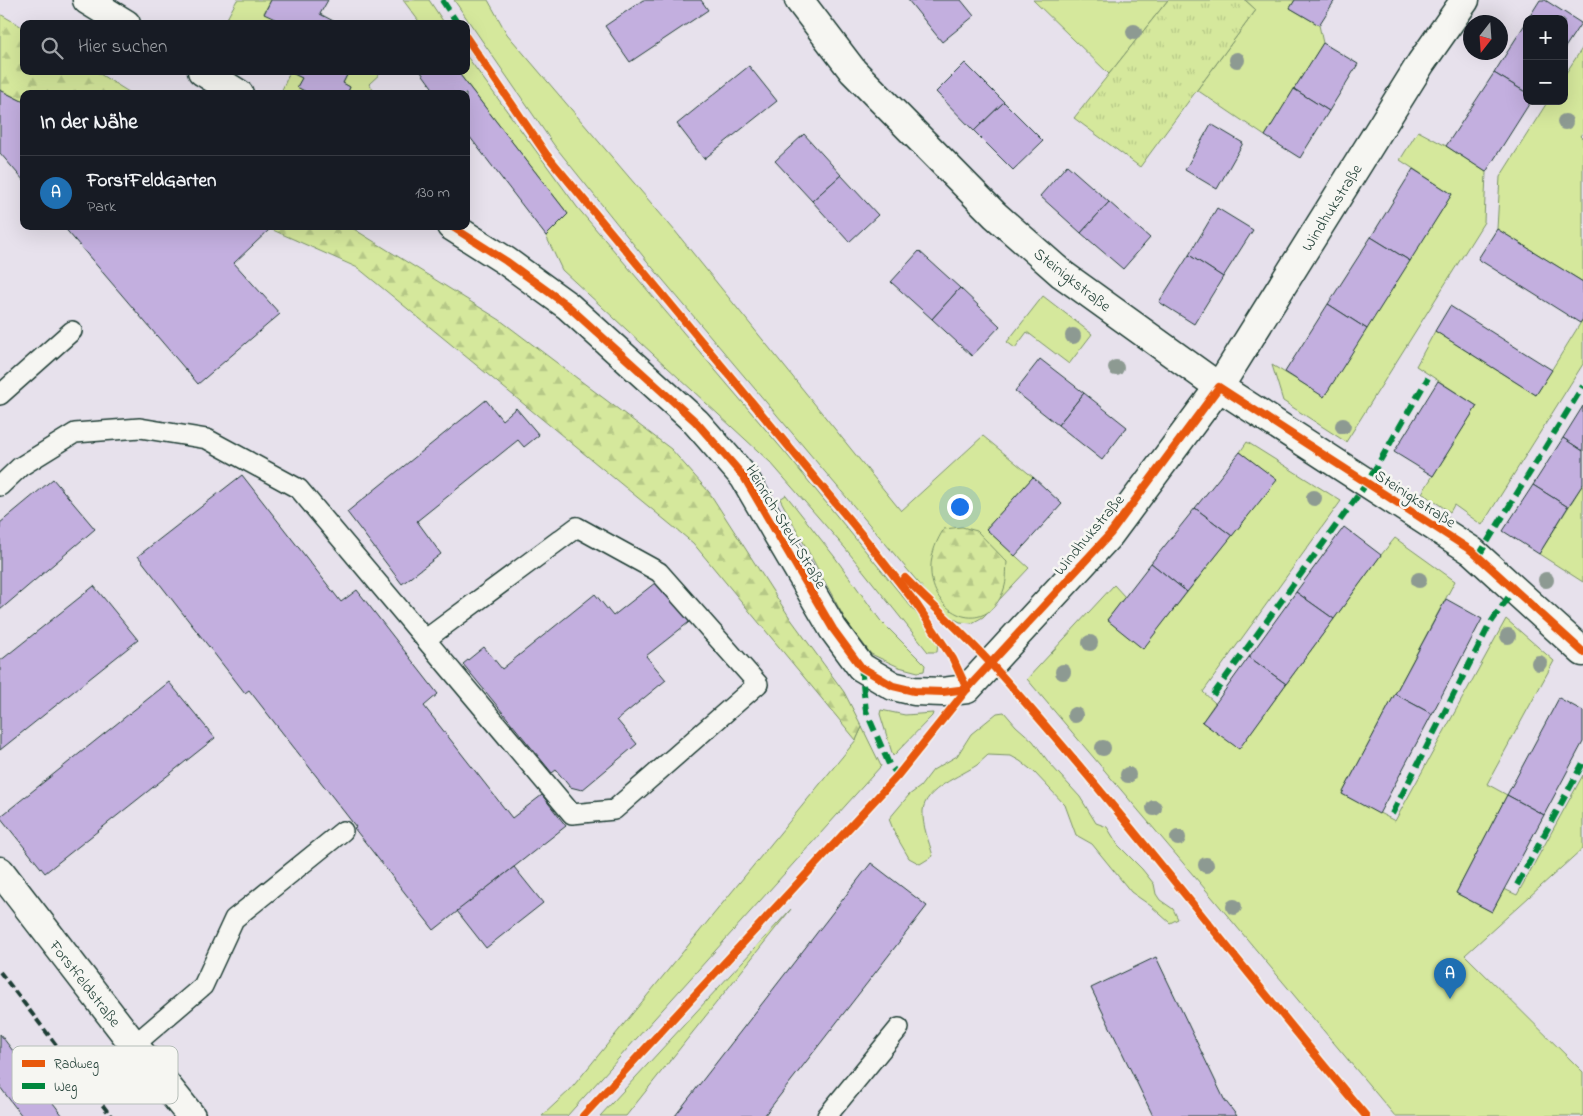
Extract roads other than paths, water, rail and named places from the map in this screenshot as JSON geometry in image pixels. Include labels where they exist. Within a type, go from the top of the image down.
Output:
[{"type":"street","points":[[87,0],[120,20]]},
{"type":"street","name":"Steinigkstraße","points":[[799,0],[853,71],[995,215],[1062,274],[1219,387],[1472,551],[1583,652]]},
{"type":"street","name":"Windhukstraße","points":[[967,689],[1110,534],[1219,387],[1420,63],[1465,0]]},
{"type":"street","points":[[208,75],[233,90]]},
{"type":"street","name":"Heinrich-Steul-Straße","points":[[457,230],[506,261],[568,306],[696,422],[744,477],[833,629],[861,667],[893,686],[914,691],[943,692],[967,689]]},
{"type":"street","name":"Forstfeldstraße","points":[[0,872],[134,1045]]},
{"type":"street","name":"Forstfeldstraße","points":[[178,1099],[192,1116]]},
{"type":"lane","points":[[0,395],[72,332]]},
{"type":"lane","points":[[0,486],[20,467],[75,433],[140,428],[206,439],[299,489],[572,814],[614,810],[758,684],[659,572],[577,528],[426,639]]},
{"type":"lane","points":[[134,1045],[204,986],[234,919],[343,831]]},
{"type":"lane","points":[[827,1116],[900,1028]]},
{"type":"railway","points":[[0,972],[57,1046]]},
{"type":"railway","points":[[102,1104],[111,1116]]},
{"type":"place","name":"ForstFeldGarten","points":[[1450,999]]}]
